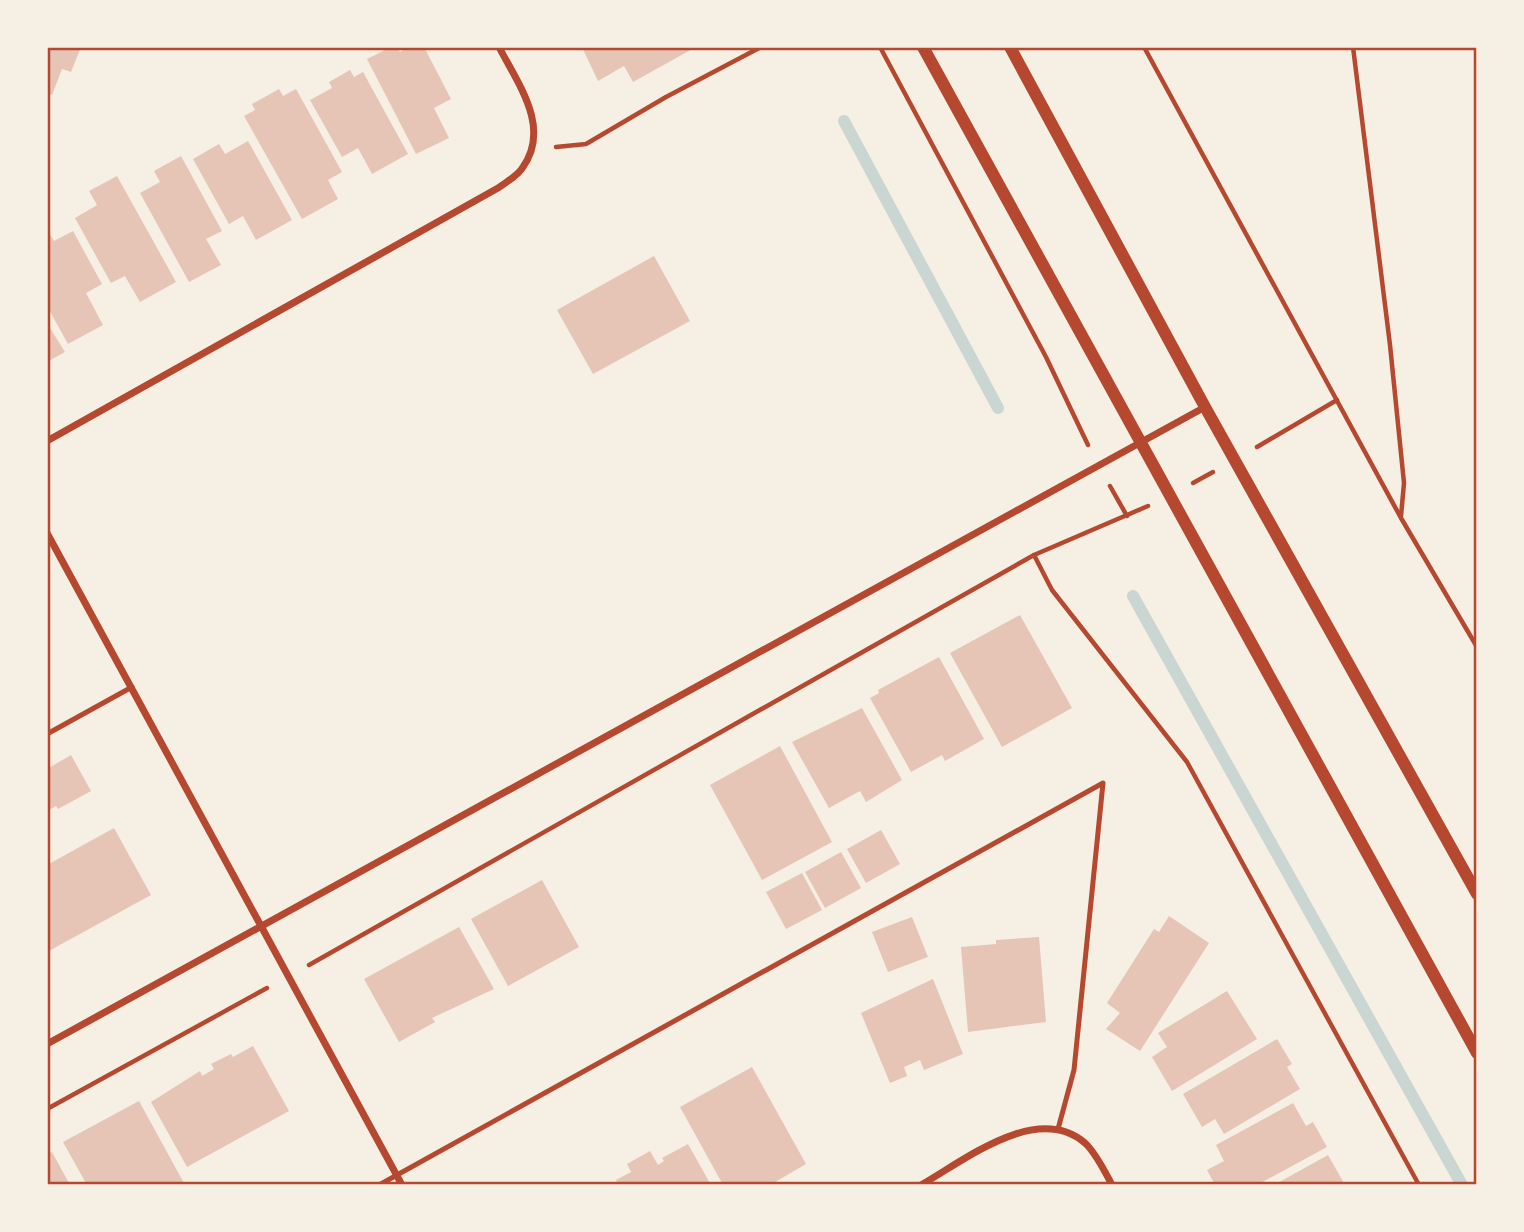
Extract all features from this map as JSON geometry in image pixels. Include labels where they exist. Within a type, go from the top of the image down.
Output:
[{"type":"street","points":[[47,441],[498,188],[522,170],[532,150],[535,124],[528,101],[499,47]]},
{"type":"street","points":[[923,47],[1477,1052]]},
{"type":"street","points":[[1010,47],[1205,407],[1477,894]]},
{"type":"street","points":[[47,1044],[1205,407]]},
{"type":"street","points":[[47,533],[402,1185]]},
{"type":"street","points":[[921,1185],[1025,1130],[1058,1129],[1086,1144],[1112,1185]]},
{"type":"lane","points":[[47,734],[132,687]]},
{"type":"lane","points":[[379,1185],[1103,783],[1072,1083],[1058,1129]]},
{"type":"path","points":[[532,150],[586,144],[666,97],[761,47]]},
{"type":"path","points":[[880,47],[1046,356],[1062,395]]},
{"type":"path","points":[[1144,47],[1401,519],[1477,647]]},
{"type":"path","points":[[1353,47],[1404,483],[1401,519]]},
{"type":"path","points":[[1260,445],[1336,400]]},
{"type":"path","points":[[47,1109],[290,976],[1034,555],[1127,516]]},
{"type":"path","points":[[1034,555],[1052,590],[1187,762],[1419,1185]]},
{"type":"building","points":[[47,47],[81,47],[71,72],[62,69],[52,95],[47,93]]},
{"type":"building","points":[[391,47],[397,47],[400,52],[408,47],[424,47],[451,99],[434,108],[449,138],[416,154],[367,59]]},
{"type":"building","points":[[582,47],[696,47],[633,82],[624,66],[598,81]]},
{"type":"building","points":[[350,70],[354,77],[363,72],[408,154],[372,174],[358,148],[342,157],[310,100],[332,88],[329,82]]},
{"type":"building","points":[[279,89],[283,96],[296,89],[342,172],[328,180],[338,199],[302,219],[244,116],[255,110],[252,104]]},
{"type":"building","points":[[248,141],[292,220],[256,240],[243,216],[229,224],[193,159],[219,144],[225,154]]},
{"type":"building","points":[[181,156],[222,231],[206,239],[221,265],[189,282],[140,193],[160,182],[154,171]]},
{"type":"building","points":[[117,176],[176,282],[140,302],[125,276],[111,283],[75,218],[97,205],[89,191]]},
{"type":"building","points":[[47,230],[54,241],[73,231],[102,284],[86,293],[103,325],[68,344],[47,306]]},
{"type":"building","points":[[654,256],[690,321],[593,374],[557,310]]},
{"type":"building","points":[[47,323],[65,352],[47,362]]},
{"type":"building","points":[[1020,615],[1072,708],[1002,747],[950,653]]},
{"type":"building","points":[[939,657],[984,739],[945,761],[942,755],[911,772],[870,698],[879,693],[878,690]]},
{"type":"building","points":[[862,708],[902,780],[866,802],[860,791],[829,808],[792,742]]},
{"type":"building","points":[[780,746],[832,842],[762,880],[710,785]]},
{"type":"building","points":[[71,755],[91,791],[58,809],[56,806],[47,811],[47,769]]},
{"type":"building","points":[[114,828],[151,895],[47,952],[47,865]]},
{"type":"building","points":[[881,830],[900,864],[866,883],[847,849]]},
{"type":"building","points":[[841,852],[861,888],[825,908],[805,872]]},
{"type":"building","points":[[802,873],[822,910],[786,929],[766,892]]},
{"type":"building","points":[[542,880],[579,947],[508,986],[471,919]]},
{"type":"building","points":[[1169,916],[1209,943],[1140,1051],[1106,1029],[1120,1013],[1107,1003],[1154,929],[1159,932]]},
{"type":"building","points":[[912,917],[928,957],[888,972],[872,932]]},
{"type":"building","points":[[459,927],[494,989],[432,1018],[435,1022],[399,1042],[364,979]]},
{"type":"building","points":[[1039,937],[1046,1022],[968,1032],[961,947],[996,944],[996,940]]},
{"type":"building","points":[[933,979],[963,1054],[924,1070],[920,1060],[904,1067],[907,1076],[890,1083],[861,1013]]},
{"type":"building","points":[[1227,991],[1257,1039],[1172,1091],[1152,1057],[1167,1047],[1158,1033]]},
{"type":"building","points":[[1277,1039],[1292,1064],[1287,1067],[1300,1089],[1224,1134],[1215,1119],[1202,1127],[1183,1094]]},
{"type":"building","points":[[253,1046],[289,1111],[187,1167],[151,1102],[200,1071],[202,1076],[214,1069],[211,1064],[231,1054],[233,1057]]},
{"type":"building","points":[[752,1067],[806,1164],[770,1185],[723,1185],[680,1107]]},
{"type":"building","points":[[139,1101],[185,1185],[87,1185],[63,1142]]},
{"type":"building","points":[[1293,1103],[1306,1126],[1313,1122],[1327,1147],[1257,1185],[1215,1185],[1207,1170],[1224,1161],[1216,1145]]},
{"type":"building","points":[[688,1144],[711,1185],[619,1185],[616,1180],[631,1172],[627,1164],[650,1151],[658,1165],[664,1161],[662,1158]]},
{"type":"building","points":[[52,1152],[70,1185],[47,1185],[47,1154]]},
{"type":"building","points":[[1328,1155],[1345,1185],[1274,1185]]},
{"type":"waterway","points":[[844,121],[998,408]]},
{"type":"waterway","points":[[1133,596],[1462,1185]]}]
